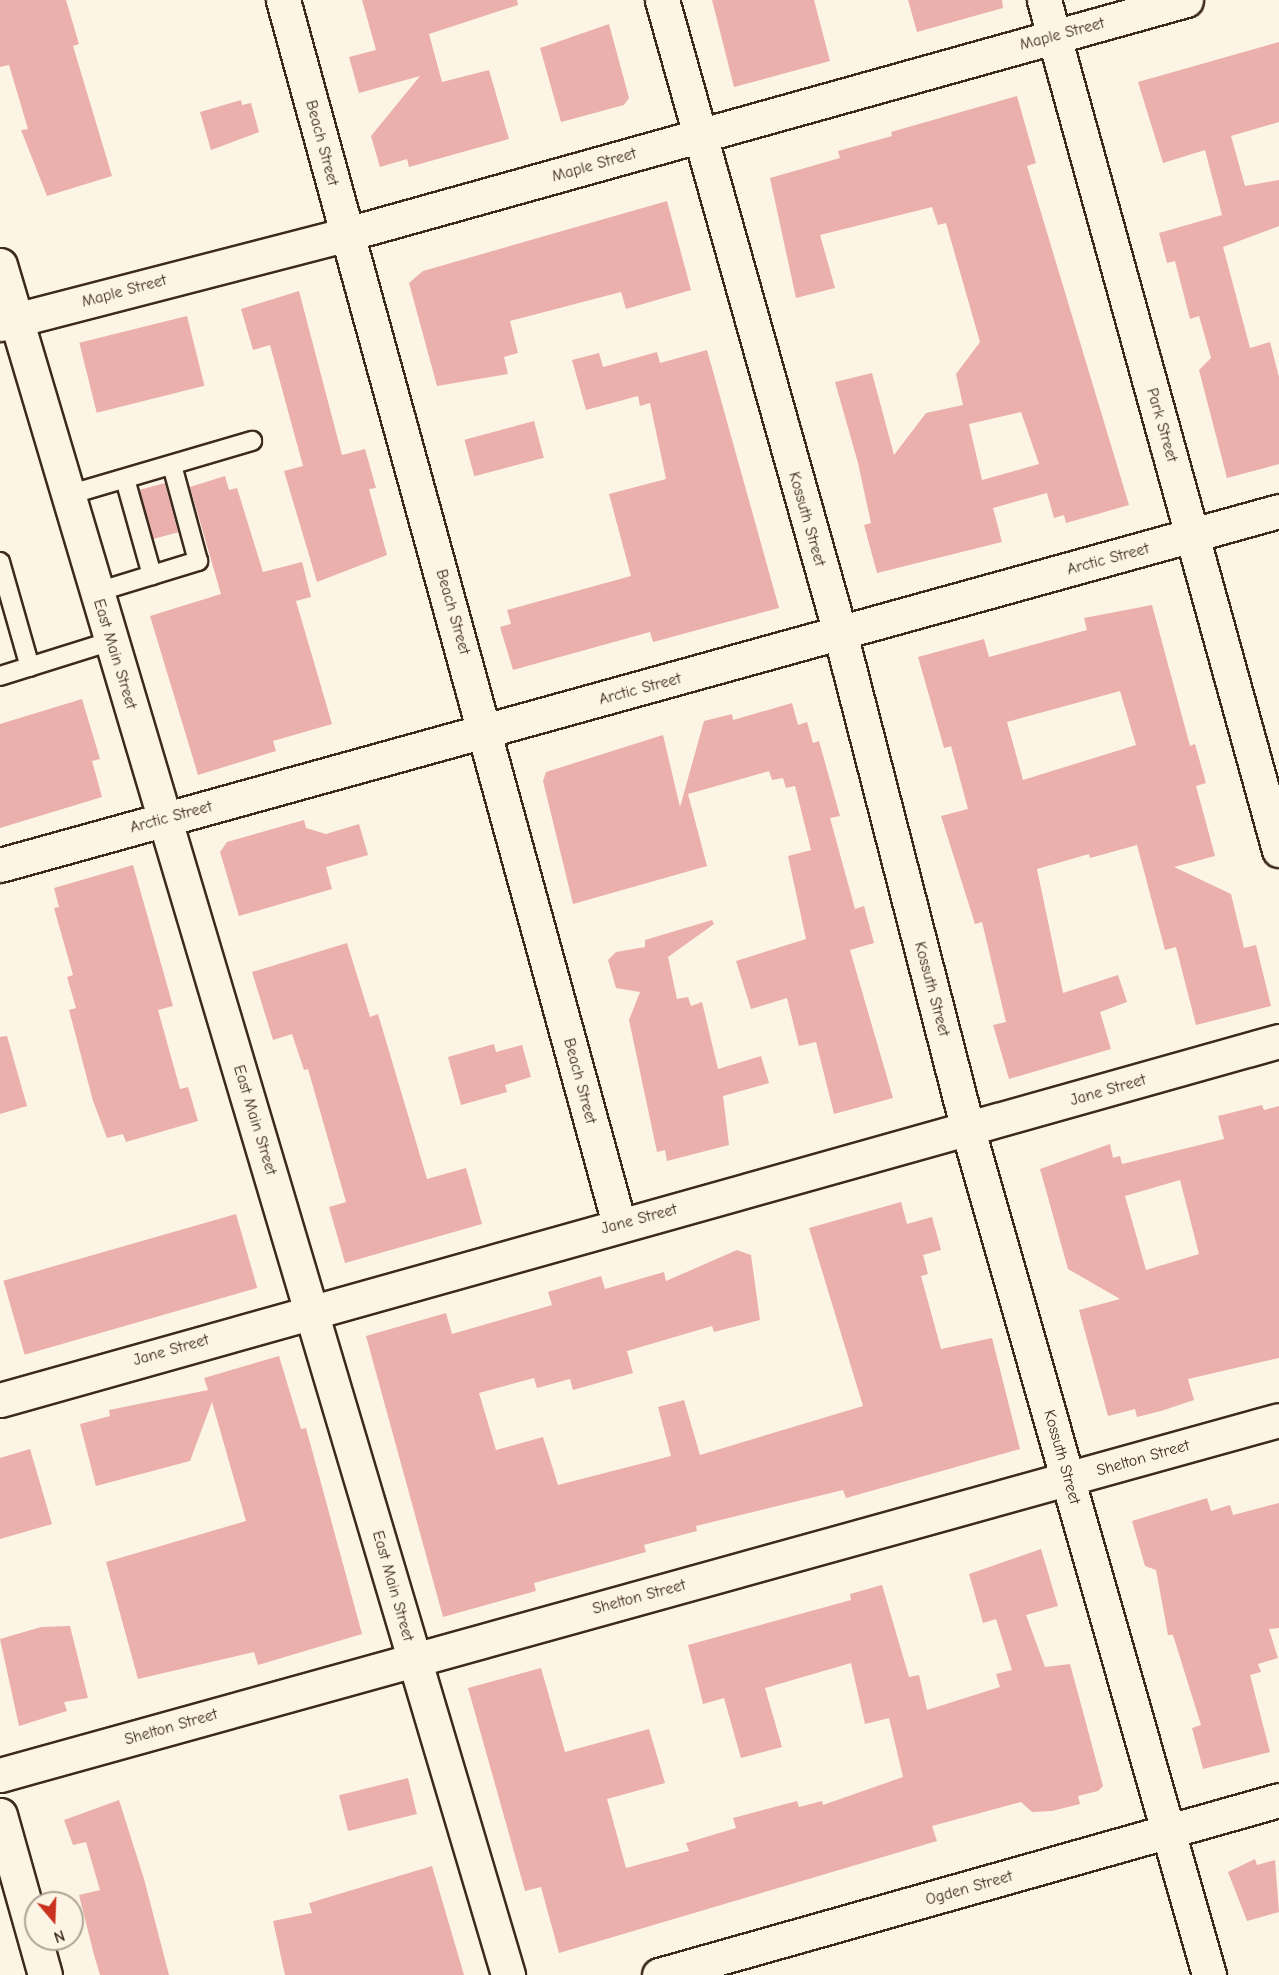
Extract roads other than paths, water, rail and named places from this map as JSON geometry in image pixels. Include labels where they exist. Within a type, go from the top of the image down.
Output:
[{"type":"street","name":"Beach Street","points":[[283,0],[486,731],[619,1224]]},
{"type":"street","name":"Kossuth Street","points":[[662,0],[840,633],[968,1130],[1209,1975]]},
{"type":"street","name":"Park Street","points":[[1044,0],[1279,850]]},
{"type":"street","name":"Maple Street","points":[[8,321],[347,234],[1186,0]]},
{"type":"street","name":"East Main Street","points":[[0,265],[8,321],[68,495],[313,1309],[508,1975]]},
{"type":"street","name":"Arctic Street","points":[[0,865],[1279,511]]},
{"type":"street","name":"Jane Street","points":[[0,1400],[313,1309],[968,1130],[1279,1041]]},
{"type":"street","name":"Shelton Street","points":[[0,1775],[414,1658],[1279,1420]]},
{"type":"street","name":"Ogden Street","points":[[659,1975],[1279,1800]]},
{"type":"street","points":[[0,1815],[45,1975]]},
{"type":"lane","points":[[68,495],[252,441]]},
{"type":"lane","points":[[97,592],[198,561],[172,465]]},
{"type":"lane","points":[[125,479],[152,575]]},
{"type":"lane","points":[[0,561],[30,667]]},
{"type":"lane","points":[[0,676],[112,641]]}]
